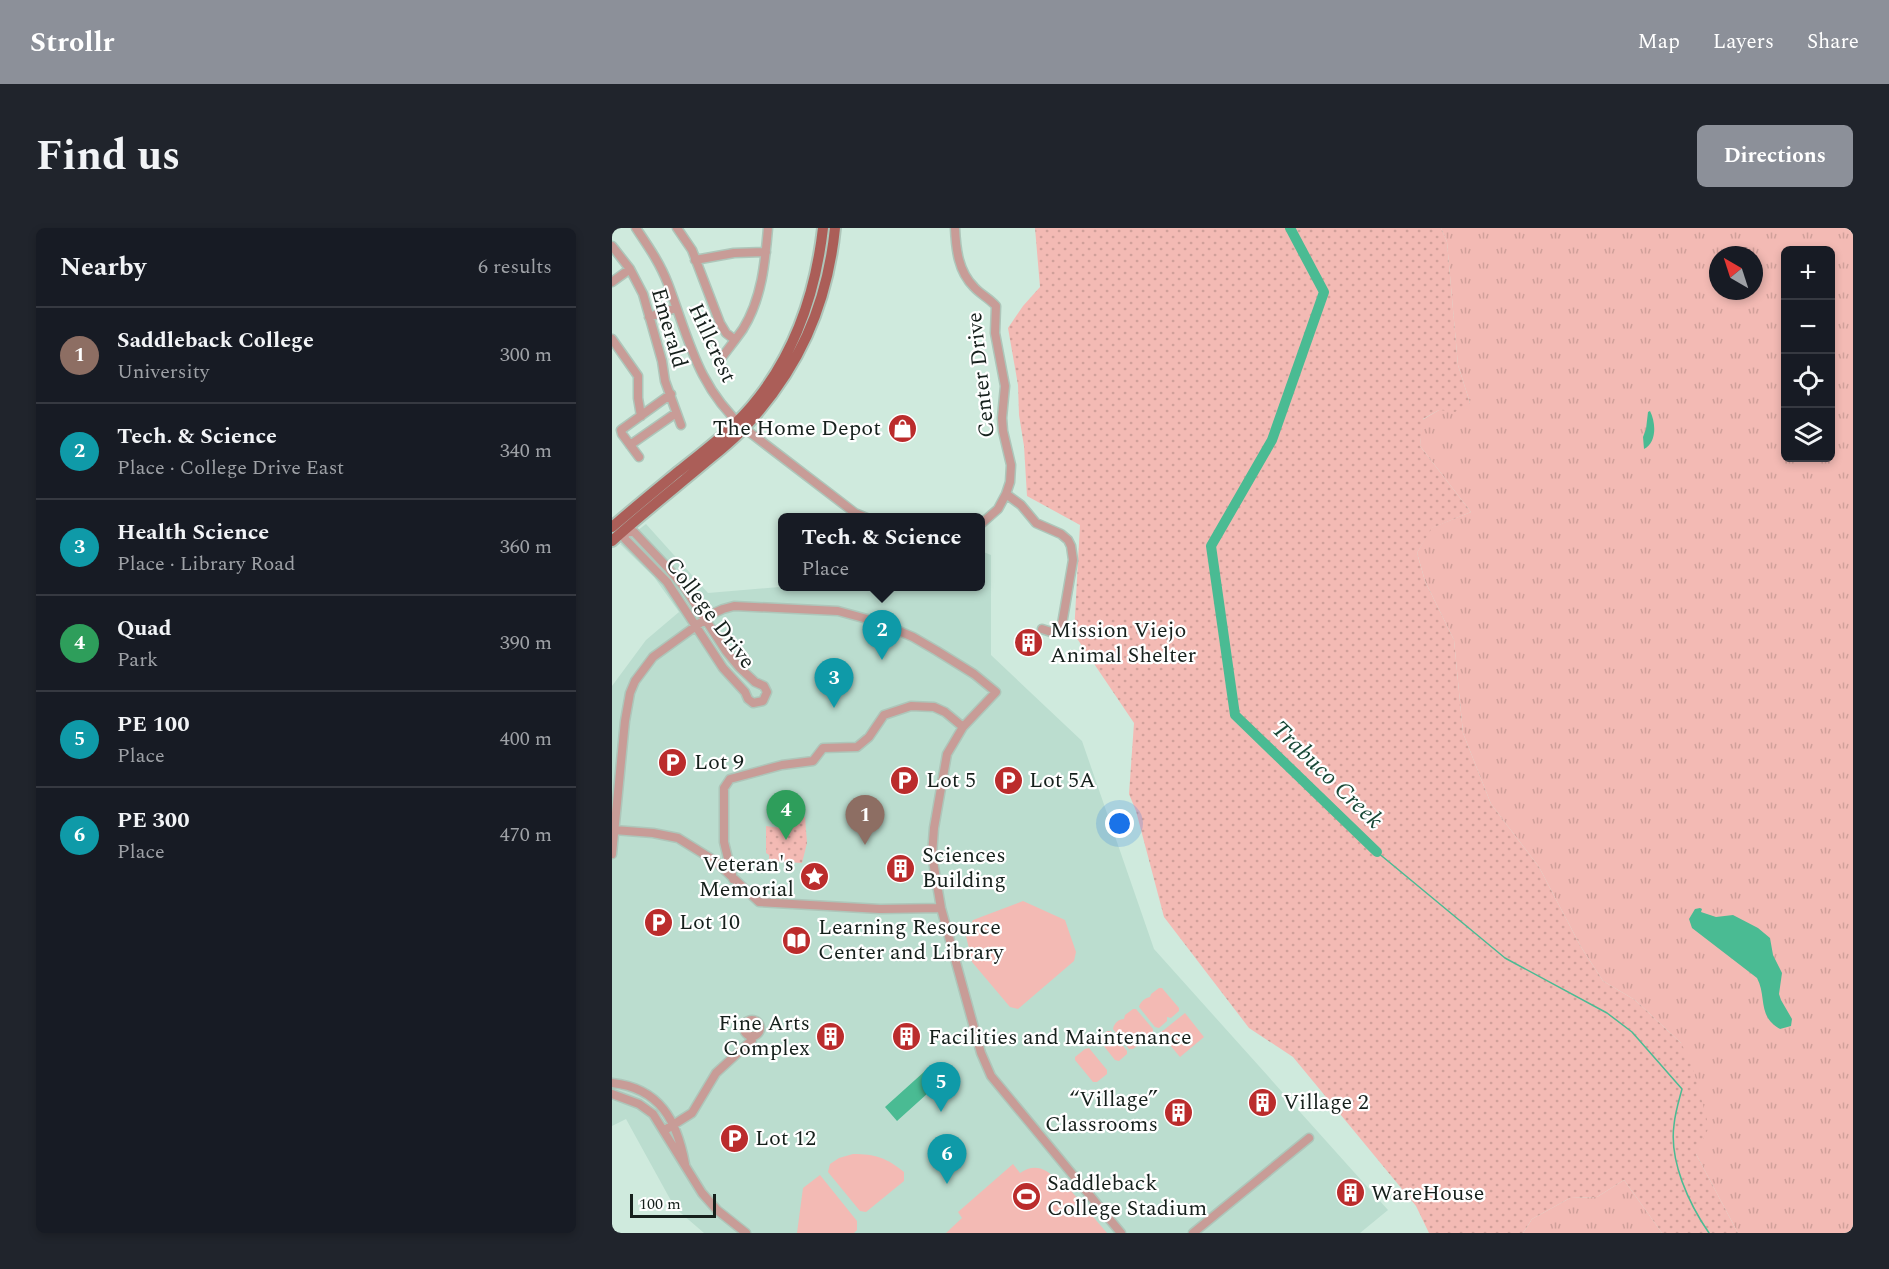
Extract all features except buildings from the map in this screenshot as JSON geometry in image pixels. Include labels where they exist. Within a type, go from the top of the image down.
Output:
[{"type":"main road","points":[[741,424],[787,355],[808,303],[818,264],[823,228]]},
{"type":"main road","points":[[612,541],[617,523],[711,445],[741,424],[781,383],[806,341],[819,308],[830,266],[835,228]]},
{"type":"street","name":"Hillcrest","points":[[636,228],[656,257],[668,283],[697,364],[722,403],[741,424],[858,513]]},
{"type":"street","points":[[677,228],[692,250],[720,323],[726,333],[735,340]]},
{"type":"street","points":[[720,360],[744,328],[756,302],[764,271],[768,228]]},
{"type":"street","name":"Center Drive","points":[[955,228],[959,261],[965,275],[972,286],[996,306],[996,341],[1005,386],[1003,432],[1011,465],[1010,482],[1006,494]]},
{"type":"street","name":"Emerald","points":[[614,252],[630,269],[643,294],[662,361],[665,381],[681,425]]},
{"type":"street","points":[[695,260],[734,253],[766,252]]},
{"type":"street","points":[[612,282],[630,269]]},
{"type":"street","points":[[649,317],[676,308]]},
{"type":"street","points":[[612,339],[638,376],[641,416]]},
{"type":"street","points":[[639,458],[621,430],[671,394]]},
{"type":"street","points":[[630,445],[676,413]]},
{"type":"street","points":[[985,520],[998,509],[1006,494],[1021,505],[1036,523],[1061,534],[1068,540],[1072,560],[1061,630],[1054,633],[1042,629]]},
{"type":"street","name":"College Drive","points":[[617,523],[634,532],[684,587],[726,651],[755,682],[762,684],[766,689],[763,701],[757,704],[750,702],[746,692],[723,668],[667,582],[625,539],[617,523]]},
{"type":"street","points":[[612,854],[625,721],[630,693],[644,667],[653,657],[723,609],[734,606],[838,611],[890,626],[974,674],[996,692],[963,727],[947,754],[934,828],[933,864],[940,908],[981,1053],[991,1076],[1121,1233]]},
{"type":"street","name":"College Drive","points":[[746,692],[755,682]]},
{"type":"street","points":[[734,879],[724,842],[724,788],[730,779],[782,765],[813,761],[823,748],[857,747],[869,738],[884,715],[911,706],[934,707],[945,712],[963,727]]},
{"type":"street","points":[[614,830],[653,833],[678,838],[715,861],[759,902],[880,909],[940,908]]},
{"type":"street","points":[[664,1130],[692,1113],[716,1073],[752,1040],[752,1036]]},
{"type":"street","points":[[612,1083],[623,1084],[638,1090],[655,1100],[667,1113],[674,1124],[686,1166]]},
{"type":"street","points":[[612,1094],[625,1097],[653,1114],[702,1193],[717,1210],[746,1233]]},
{"type":"street","points":[[1193,1233],[1309,1137]]},
{"type":"shaded area","points":[[1650,411],[1654,432],[1651,442],[1644,449],[1643,437]]},
{"type":"shaded area","points":[[646,524],[708,593],[778,587],[778,591],[985,591],[985,553],[991,555],[991,655],[1082,741],[1154,949],[1388,1210],[1360,1233],[704,1233],[675,1208],[626,1119],[612,1126],[612,686],[646,640],[679,612],[654,577],[620,544]]},
{"type":"shaded area","points":[[1700,908],[1701,912],[1716,917],[1733,915],[1758,928],[1770,938],[1773,955],[1782,973],[1779,994],[1792,1019],[1791,1026],[1780,1029],[1773,1024],[1765,1012],[1757,978],[1692,928],[1689,919],[1695,909]]},
{"type":"shaded area","points":[[925,1071],[938,1084],[897,1121],[885,1107]]},
{"type":"green space","points":[[1035,228],[1441,228],[1447,242],[1458,365],[1470,403],[1455,412],[1439,410],[1423,419],[1420,446],[1471,512],[1432,528],[1417,553],[1425,581],[1454,640],[1463,733],[1491,804],[1539,867],[1581,947],[1603,981],[1635,1000],[1681,1043],[1692,1065],[1709,1127],[1696,1154],[1738,1233],[1662,1233],[1624,1180],[1597,1197],[1570,1198],[1532,1219],[1523,1233],[1429,1233],[1416,1206],[1293,1057],[1249,1028],[1164,917],[1136,811],[1129,794],[1134,723],[1074,634],[1080,525],[1027,496],[1018,385],[1008,328],[1040,287]]},
{"type":"green space","points":[[1441,228],[1853,228],[1853,1233],[1738,1233],[1696,1154],[1681,1043],[1635,1000],[1603,981],[1581,947],[1539,867],[1491,804],[1463,733],[1454,640],[1425,581],[1417,553],[1431,528],[1471,512],[1420,446],[1422,420],[1439,410],[1470,403],[1458,365],[1447,242]]},
{"type":"green space","points":[[782,816],[805,817],[807,843],[802,863],[769,861],[769,855],[766,853],[766,826],[781,828]]},
{"type":"green space","points":[[1023,901],[1065,920],[1076,952],[1074,961],[1018,1009],[1010,1007],[972,962],[966,936],[973,920]]},
{"type":"green space","points":[[1162,988],[1179,1011],[1171,1018],[1167,1017],[1167,1021],[1159,1028],[1155,1027],[1139,1007],[1143,1000]]},
{"type":"green space","points":[[1136,1009],[1153,1029],[1153,1033],[1142,1039],[1141,1043],[1133,1049],[1129,1049],[1113,1029],[1117,1022],[1124,1019],[1125,1015]]},
{"type":"green space","points":[[1185,1013],[1204,1037],[1180,1057],[1160,1033]]},
{"type":"green space","points":[[1111,1031],[1127,1051],[1127,1054],[1119,1061],[1115,1060],[1099,1040],[1099,1037]]},
{"type":"green space","points":[[1089,1048],[1107,1070],[1107,1074],[1097,1082],[1093,1082],[1075,1060],[1075,1057]]},
{"type":"green space","points":[[853,1154],[880,1158],[904,1172],[904,1181],[866,1212],[860,1211],[828,1172],[830,1164],[839,1158]]},
{"type":"green space","name":"Saddleback College Stadium","points":[[1013,1164],[1020,1173],[1030,1168],[1040,1168],[1049,1172],[1057,1180],[1060,1178],[1107,1233],[946,1233],[962,1218],[958,1212]]},
{"type":"green space","points":[[820,1175],[857,1221],[857,1230],[854,1233],[797,1233],[803,1188]]},
{"type":"green space","points":[[1624,1180],[1662,1233],[1523,1233],[1532,1219],[1570,1198],[1597,1197]]},
{"type":"waterway","name":"Trabuco Creek","points":[[1290,228],[1324,292],[1272,440],[1211,546],[1235,715],[1377,852]]},
{"type":"waterway","name":"Trabuco Creek","points":[[1377,852],[1505,958],[1607,1013],[1632,1032],[1682,1089],[1675,1120],[1673,1139],[1675,1153],[1682,1182],[1694,1209],[1709,1233]]},
{"type":"place","name":"The Home Depot","points":[[902,428]]},
{"type":"place","name":"Mission Viejo Animal Shelter","points":[[1029,643]]},
{"type":"place","name":"Tech. & Science","points":[[882,660]]},
{"type":"place","name":"Health Science","points":[[834,708]]},
{"type":"place","name":"Lot 9","points":[[673,762]]},
{"type":"place","name":"Lot 5","points":[[905,780]]},
{"type":"place","name":"Lot 5A","points":[[1008,780]]},
{"type":"place","name":"Quad","points":[[786,840]]},
{"type":"place","name":"Saddleback College","points":[[865,845]]},
{"type":"place","name":"Sciences Building","points":[[901,868]]},
{"type":"place","name":"Veteran's Memorial","points":[[815,877]]},
{"type":"place","name":"Lot 10","points":[[658,922]]},
{"type":"place","name":"Learning Resource Center and Library","points":[[797,940]]},
{"type":"place","name":"Fine Arts Complex","points":[[831,1036]]},
{"type":"place","name":"Facilities and Maintenance","points":[[907,1037]]},
{"type":"place","name":"Village 2","points":[[1262,1102]]},
{"type":"place","name":"PE 100","points":[[941,1112]]},
{"type":"place","name":"“Village” Classrooms","points":[[1179,1112]]},
{"type":"place","name":"Lot 12","points":[[734,1138]]},
{"type":"place","name":"PE 300","points":[[947,1184]]},
{"type":"place","name":"WareHouse","points":[[1350,1193]]},
{"type":"place","name":"Saddleback College Stadium","points":[[1026,1196]]}]
